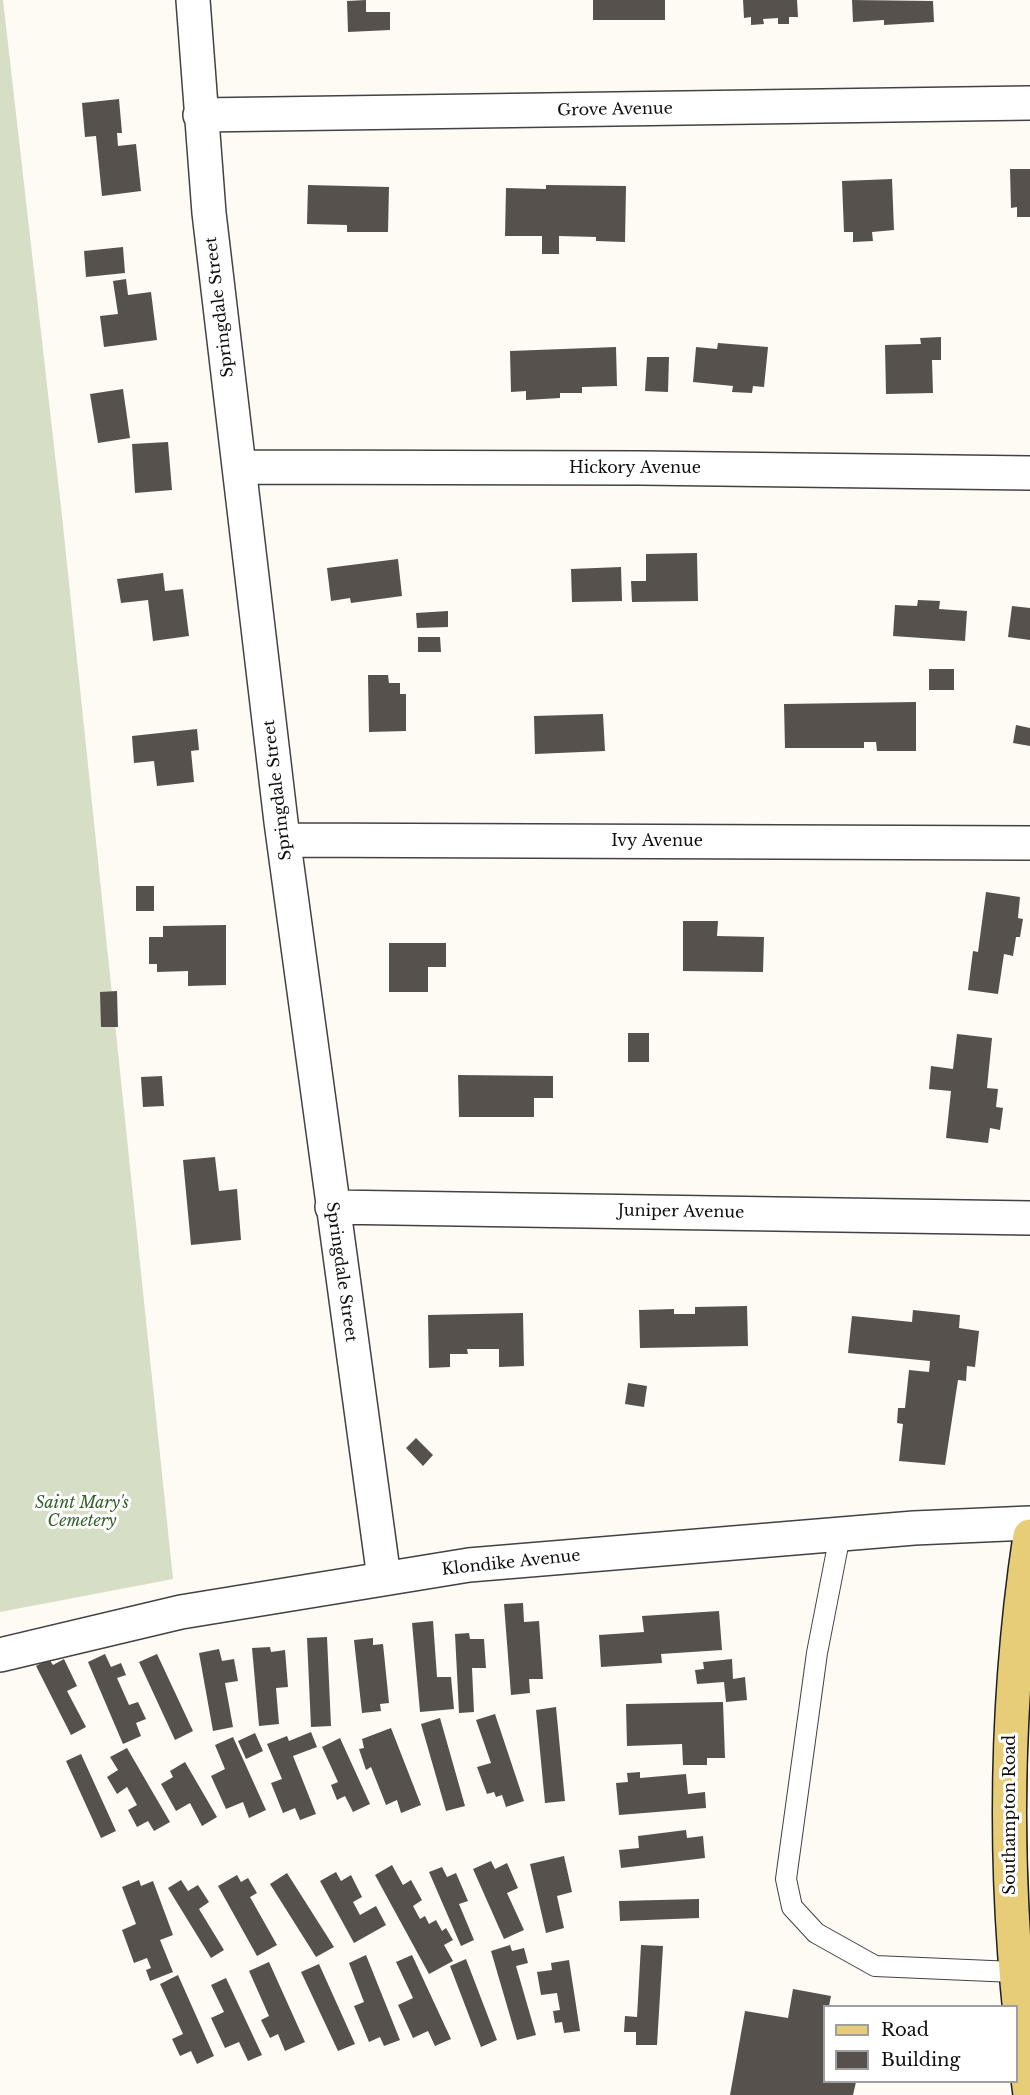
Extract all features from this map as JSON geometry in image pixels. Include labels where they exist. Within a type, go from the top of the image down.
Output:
[{"type":"main road","name":"Southampton Road","points":[[1030,1536],[1022,1672],[1019,1798],[1021,1989],[1030,2094]]},
{"type":"street","name":"Springdale Street","points":[[193,0],[209,213],[284,840],[384,1578]]},
{"type":"street","name":"Grove Avenue","points":[[200,115],[1030,103]]},
{"type":"street","name":"Hickory Avenue","points":[[239,467],[641,468],[1030,473]]},
{"type":"street","name":"Ivy Avenue","points":[[284,840],[1030,843]]},
{"type":"street","name":"Juniper Avenue","points":[[332,1207],[1030,1218]]},
{"type":"street","name":"Klondike Avenue","points":[[0,1655],[181,1612],[469,1565],[840,1534],[1030,1523]]},
{"type":"lane","points":[[840,1534],[817,1653],[786,1879],[792,1907],[816,1934],[875,1966],[1021,1989]]},
{"type":"green space","name":"Saint Mary's Cemetery","points":[[0,0],[3,0],[62,516],[173,1579],[0,1612]]},
{"type":"building","points":[[366,0],[366,12],[390,12],[390,30],[348,32],[347,1]]},
{"type":"building","points":[[593,0],[665,0],[665,20],[593,20]]},
{"type":"building","points":[[743,0],[797,0],[798,17],[789,17],[789,24],[778,24],[778,18],[763,19],[764,24],[751,25],[751,17],[744,18]]},
{"type":"building","points":[[852,0],[933,1],[934,22],[884,25],[884,20],[853,22]]},
{"type":"building","points":[[119,99],[122,133],[117,133],[118,146],[136,144],[141,191],[102,196],[96,136],[85,137],[82,103]]},
{"type":"building","points":[[1010,169],[1030,169],[1030,217],[1017,217],[1017,207],[1011,208]]},
{"type":"building","points":[[892,179],[894,230],[872,232],[873,241],[853,242],[853,232],[844,232],[842,181]]},
{"type":"building","points":[[308,185],[389,187],[388,232],[347,232],[347,225],[307,224]]},
{"type":"building","points":[[546,185],[626,186],[625,242],[596,241],[596,237],[559,236],[559,254],[542,254],[542,236],[505,236],[506,188],[546,189]]},
{"type":"building","points":[[123,247],[125,273],[86,277],[84,251]]},
{"type":"building","points":[[126,279],[128,295],[151,292],[157,340],[104,347],[100,316],[118,314],[113,281]]},
{"type":"building","points":[[941,337],[941,360],[932,360],[933,393],[886,394],[885,345],[921,344],[920,338]]},
{"type":"building","points":[[718,343],[768,347],[764,387],[753,386],[752,393],[732,392],[733,386],[693,382],[696,347],[717,349]]},
{"type":"building","points":[[616,347],[617,386],[582,387],[582,393],[560,393],[560,398],[526,400],[526,391],[511,392],[510,351]]},
{"type":"building","points":[[647,357],[669,357],[668,392],[645,391]]},
{"type":"building","points":[[123,389],[130,438],[98,443],[90,394]]},
{"type":"building","points":[[168,442],[172,490],[135,493],[132,444]]},
{"type":"building","points":[[697,553],[698,601],[632,602],[631,581],[646,581],[646,554]]},
{"type":"building","points":[[398,559],[402,596],[351,603],[350,598],[331,601],[327,568]]},
{"type":"building","points":[[621,567],[622,601],[572,602],[571,569]]},
{"type":"building","points":[[163,573],[165,591],[183,589],[189,636],[153,641],[148,600],[121,603],[117,579]]},
{"type":"building","points":[[918,600],[940,601],[939,609],[967,611],[965,641],[893,636],[895,605],[917,606]]},
{"type":"building","points":[[1012,606],[1030,608],[1030,640],[1008,637]]},
{"type":"building","points":[[448,611],[448,627],[417,628],[416,613]]},
{"type":"building","points":[[418,637],[440,637],[441,652],[418,652]]},
{"type":"building","points":[[929,669],[954,669],[954,690],[929,690]]},
{"type":"building","points":[[368,675],[388,675],[389,683],[400,683],[400,694],[406,694],[406,731],[369,732]]},
{"type":"building","points":[[916,702],[916,751],[877,751],[876,742],[864,742],[864,748],[785,748],[784,704]]},
{"type":"building","points":[[603,714],[605,751],[535,754],[534,716]]},
{"type":"building","points":[[1016,725],[1030,728],[1030,746],[1013,743]]},
{"type":"building","points":[[197,729],[199,750],[191,751],[194,782],[157,786],[154,761],[134,763],[132,736]]},
{"type":"building","points":[[136,886],[154,886],[154,911],[136,911]]},
{"type":"building","points":[[986,892],[1020,897],[1018,918],[1023,919],[1020,937],[1016,937],[1013,956],[1004,954],[998,994],[968,990],[973,951],[978,952]]},
{"type":"building","points":[[683,921],[718,921],[717,936],[764,937],[763,972],[683,971]]},
{"type":"building","points":[[226,925],[226,985],[188,986],[188,971],[157,972],[157,964],[149,964],[149,937],[163,937],[163,926]]},
{"type":"building","points":[[389,943],[446,943],[446,967],[428,967],[428,992],[389,992]]},
{"type":"building","points":[[117,991],[118,1027],[101,1027],[100,992]]},
{"type":"building","points":[[628,1033],[649,1033],[649,1062],[628,1062]]},
{"type":"building","points":[[957,1034],[992,1038],[987,1088],[998,1089],[996,1107],[1003,1108],[1000,1130],[990,1128],[988,1143],[946,1138],[951,1091],[929,1089],[931,1066],[953,1069]]},
{"type":"building","points":[[458,1075],[553,1076],[553,1098],[534,1098],[534,1117],[459,1117]]},
{"type":"building","points":[[162,1076],[164,1106],[143,1107],[141,1077]]},
{"type":"building","points":[[215,1157],[219,1191],[237,1189],[241,1240],[191,1245],[183,1160]]},
{"type":"building","points":[[747,1306],[748,1346],[640,1348],[639,1310],[674,1309],[674,1314],[695,1314],[695,1307]]},
{"type":"building","points":[[913,1310],[960,1315],[959,1328],[979,1331],[975,1367],[967,1366],[966,1381],[958,1380],[945,1465],[899,1461],[903,1424],[897,1423],[898,1408],[905,1408],[909,1370],[929,1372],[930,1361],[848,1353],[852,1316],[912,1322]]},
{"type":"building","points":[[523,1313],[524,1366],[499,1367],[499,1349],[467,1349],[468,1354],[450,1354],[450,1367],[429,1368],[428,1315]]},
{"type":"building","points":[[628,1383],[647,1386],[644,1407],[625,1404]]},
{"type":"building","points":[[416,1438],[433,1455],[423,1466],[406,1448]]},
{"type":"building","points":[[523,1603],[524,1622],[539,1621],[543,1679],[529,1679],[530,1693],[511,1695],[504,1604]]},
{"type":"building","points":[[719,1611],[722,1650],[661,1654],[662,1663],[601,1667],[599,1635],[644,1632],[642,1616]]},
{"type":"building","points":[[433,1621],[437,1677],[451,1677],[454,1709],[420,1712],[412,1623]]},
{"type":"building","points":[[469,1633],[470,1639],[484,1639],[486,1668],[472,1668],[474,1712],[459,1713],[455,1634]]},
{"type":"building","points":[[327,1637],[331,1726],[311,1727],[307,1638]]},
{"type":"building","points":[[373,1638],[373,1645],[383,1644],[389,1703],[380,1704],[381,1711],[362,1713],[354,1640]]},
{"type":"building","points":[[270,1647],[271,1652],[285,1650],[288,1687],[276,1688],[279,1724],[259,1726],[252,1648]]},
{"type":"building","points":[[219,1649],[222,1661],[234,1659],[238,1681],[225,1683],[233,1727],[213,1731],[199,1653]]},
{"type":"building","points":[[105,1654],[111,1667],[121,1663],[126,1675],[117,1678],[129,1705],[138,1702],[146,1719],[136,1723],[141,1736],[123,1744],[88,1662]]},
{"type":"building","points":[[157,1654],[193,1731],[175,1740],[139,1662]]},
{"type":"building","points":[[49,1659],[53,1665],[64,1659],[77,1686],[67,1691],[86,1727],[71,1735],[36,1666]]},
{"type":"building","points":[[732,1659],[733,1679],[745,1677],[747,1700],[726,1702],[724,1682],[697,1684],[695,1670],[704,1669],[703,1662]]},
{"type":"building","points":[[723,1702],[725,1758],[707,1758],[707,1765],[683,1765],[682,1744],[627,1746],[626,1704]]},
{"type":"building","points":[[556,1707],[565,1801],[545,1803],[536,1710]]},
{"type":"building","points":[[495,1714],[524,1801],[506,1807],[502,1795],[496,1797],[494,1792],[487,1794],[477,1767],[491,1763],[476,1720]]},
{"type":"building","points":[[440,1718],[465,1806],[446,1811],[421,1724]]},
{"type":"building","points":[[391,1728],[421,1805],[401,1813],[397,1800],[386,1805],[371,1767],[366,1770],[359,1749],[364,1748],[362,1739]]},
{"type":"building","points":[[311,1732],[317,1747],[293,1756],[316,1814],[300,1820],[295,1808],[283,1813],[271,1783],[282,1779],[267,1744],[287,1736],[289,1741]]},
{"type":"building","points":[[255,1733],[263,1751],[246,1759],[238,1741]]},
{"type":"building","points":[[233,1737],[266,1810],[249,1818],[243,1802],[226,1809],[211,1776],[225,1769],[215,1745]]},
{"type":"building","points":[[340,1738],[370,1804],[353,1812],[345,1796],[337,1800],[331,1785],[338,1782],[322,1747]]},
{"type":"building","points":[[127,1748],[170,1822],[154,1831],[148,1821],[137,1827],[128,1810],[137,1805],[127,1787],[117,1794],[107,1777],[118,1770],[110,1757]]},
{"type":"building","points":[[81,1754],[116,1831],[101,1838],[66,1761]]},
{"type":"building","points":[[185,1762],[217,1817],[202,1826],[190,1803],[176,1811],[161,1784],[173,1777],[170,1771]]},
{"type":"building","points":[[640,1772],[640,1778],[686,1774],[688,1794],[705,1792],[706,1808],[619,1815],[616,1783],[628,1782],[627,1773]]},
{"type":"building","points":[[686,1830],[687,1838],[703,1836],[705,1858],[621,1868],[619,1850],[639,1848],[638,1836]]},
{"type":"building","points":[[564,1856],[572,1892],[557,1896],[564,1928],[546,1933],[530,1864]]},
{"type":"building","points":[[491,1861],[495,1869],[507,1863],[518,1888],[507,1893],[524,1930],[504,1939],[473,1869]]},
{"type":"building","points":[[392,1865],[403,1885],[411,1880],[422,1900],[413,1906],[420,1919],[425,1916],[429,1924],[436,1920],[442,1931],[446,1928],[453,1940],[444,1945],[453,1961],[429,1974],[375,1875]]},
{"type":"building","points":[[442,1867],[447,1877],[456,1873],[468,1901],[459,1904],[474,1940],[461,1946],[429,1872]]},
{"type":"building","points":[[336,1872],[341,1881],[351,1875],[362,1897],[353,1902],[360,1915],[376,1906],[386,1925],[354,1943],[320,1881]]},
{"type":"building","points":[[287,1873],[334,1947],[316,1957],[270,1884]]},
{"type":"building","points":[[237,1875],[241,1882],[248,1878],[257,1893],[250,1897],[277,1945],[257,1956],[218,1886]]},
{"type":"building","points":[[139,1880],[141,1886],[153,1881],[173,1935],[160,1940],[173,1972],[150,1981],[146,1970],[151,1968],[147,1958],[134,1963],[122,1930],[136,1924],[122,1887]]},
{"type":"building","points":[[181,1880],[188,1891],[198,1885],[209,1902],[199,1909],[224,1950],[211,1958],[168,1888]]},
{"type":"building","points":[[699,1899],[699,1918],[620,1921],[619,1901]]},
{"type":"building","points":[[510,1945],[512,1951],[524,1948],[528,1963],[516,1966],[536,2035],[517,2040],[491,1951]]},
{"type":"building","points":[[641,1945],[663,1946],[657,2045],[636,2045],[636,2032],[624,2032],[625,2016],[637,2017]]},
{"type":"building","points":[[366,1955],[400,2040],[384,2046],[380,2037],[369,2042],[354,2006],[364,2002],[349,1963]]},
{"type":"building","points":[[412,1955],[451,2039],[435,2046],[428,2031],[413,2038],[398,2005],[413,1998],[396,1962]]},
{"type":"building","points":[[466,1959],[497,2040],[481,2047],[450,1966]]},
{"type":"building","points":[[569,1960],[580,2031],[564,2033],[562,2022],[555,2023],[553,2011],[560,2010],[557,1993],[541,1995],[537,1972],[552,1970],[551,1963]]},
{"type":"building","points":[[269,1962],[305,2042],[285,2051],[278,2034],[270,2038],[261,2020],[269,2016],[249,1971]]},
{"type":"building","points":[[319,1964],[355,2044],[338,2051],[301,1972]]},
{"type":"building","points":[[178,1975],[214,2056],[197,2064],[191,2051],[180,2056],[172,2039],[183,2034],[160,1984]]},
{"type":"building","points":[[226,1978],[262,2055],[248,2061],[239,2042],[225,2048],[211,2018],[224,2012],[211,1985]]},
{"type":"building","points":[[793,1989],[831,1996],[829,2005],[823,2005],[823,2083],[856,2083],[853,2095],[730,2095],[745,2011],[788,2018]]}]
